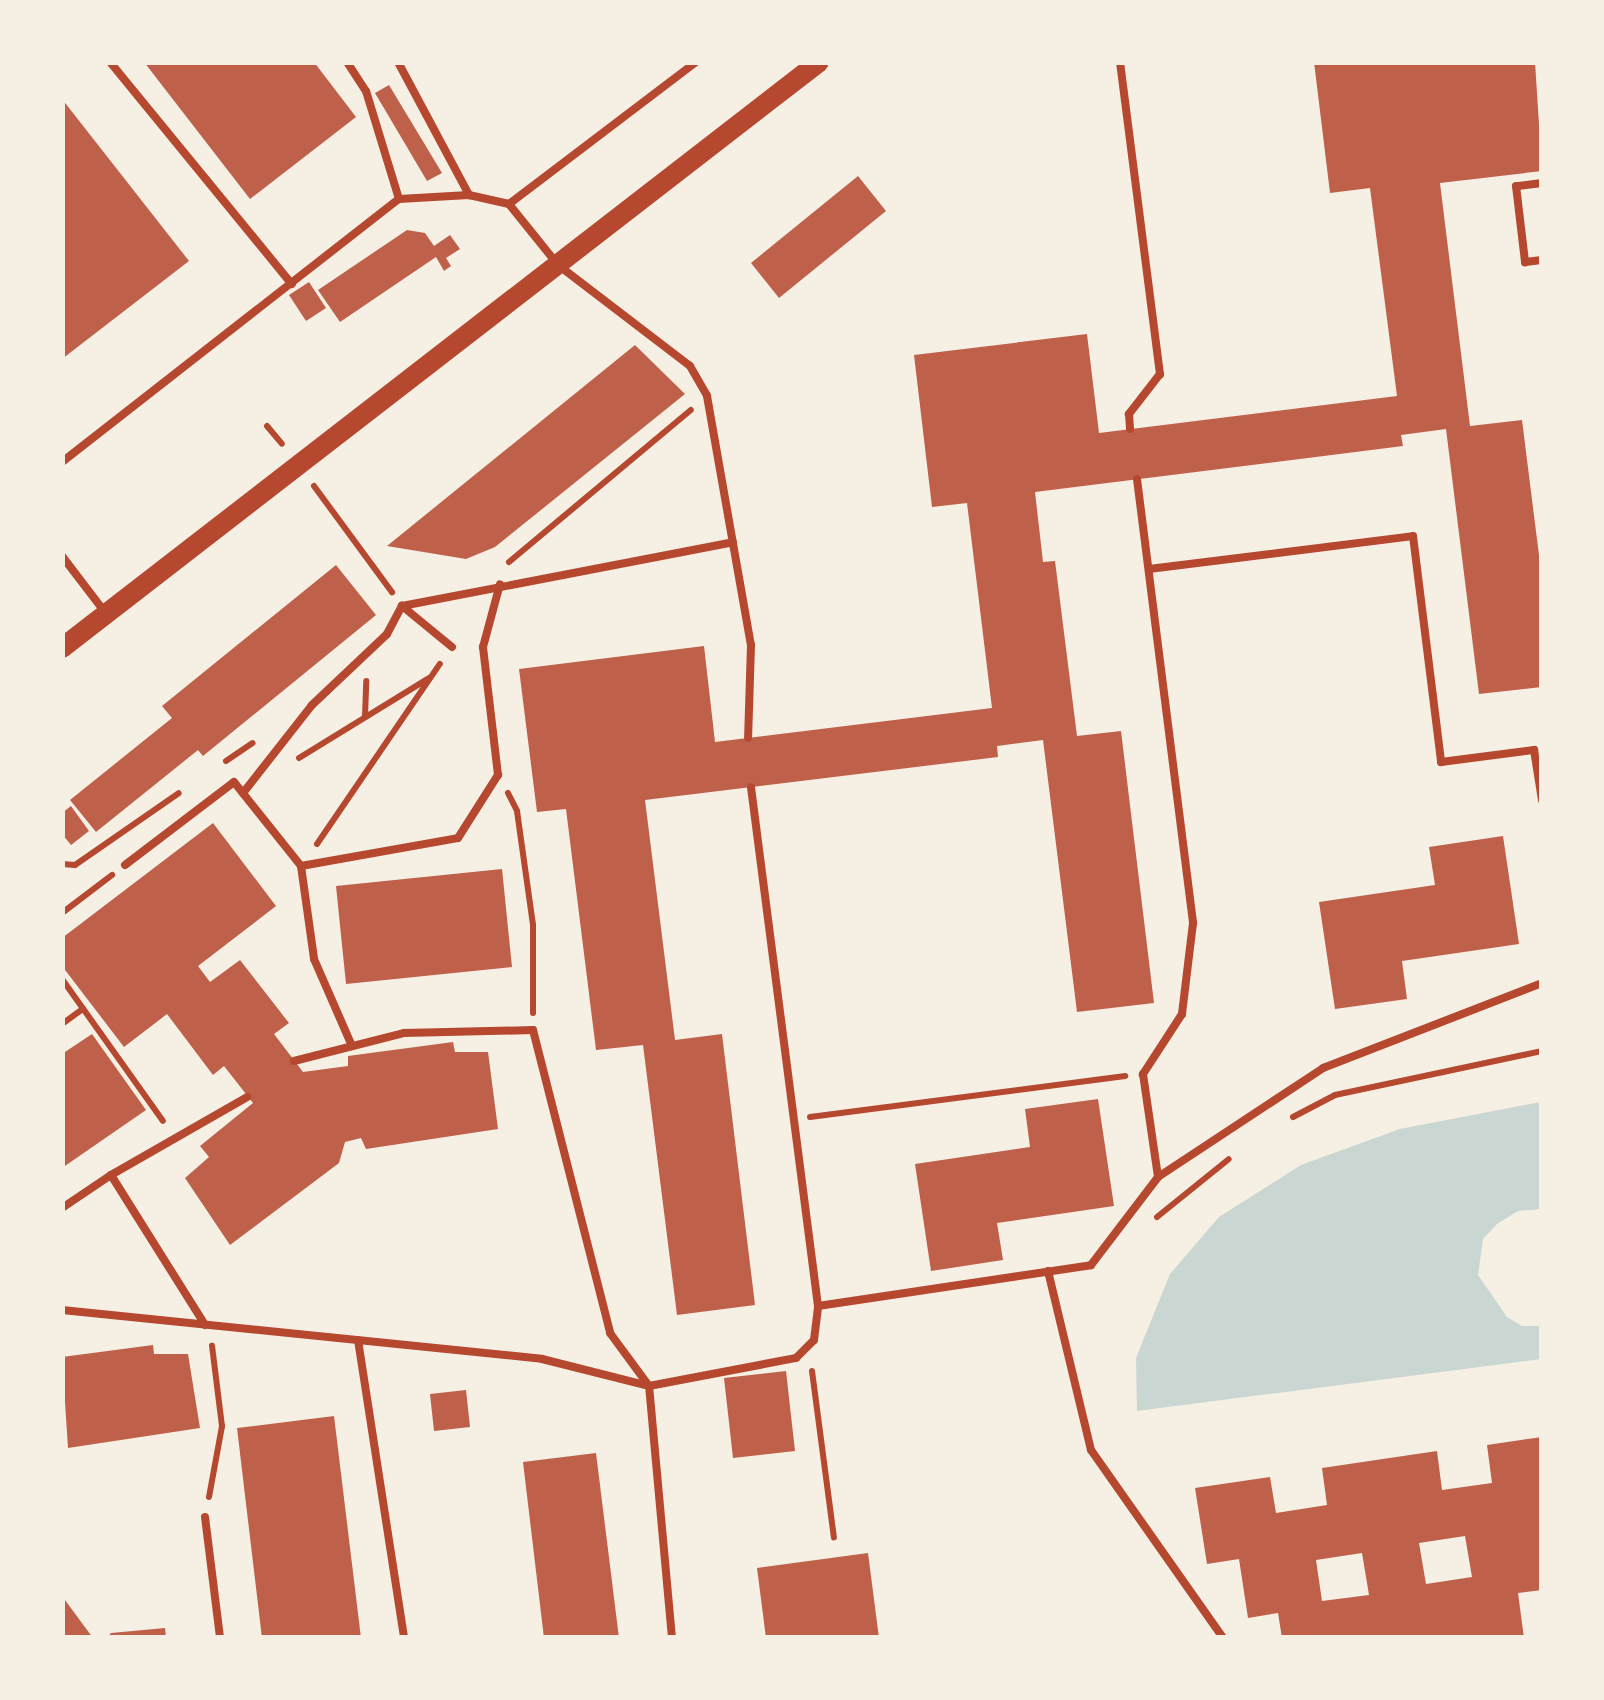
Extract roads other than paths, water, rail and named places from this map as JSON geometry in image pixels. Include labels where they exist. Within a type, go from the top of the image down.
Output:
[{"type":"main road","points":[[65,641],[107,614],[820,62]]},
{"type":"lane","points":[[110,62],[292,284]]},
{"type":"lane","points":[[347,62],[366,91],[399,198]]},
{"type":"lane","points":[[398,62],[469,195]]},
{"type":"lane","points":[[509,204],[696,62]]},
{"type":"lane","points":[[1120,62],[1160,374],[1129,414],[1130,429]]},
{"type":"lane","points":[[1542,183],[1516,186],[1525,262],[1542,260]]},
{"type":"lane","points":[[62,462],[399,198],[469,195],[509,204],[558,264],[690,366],[707,396],[751,645],[748,738]]},
{"type":"lane","points":[[1137,478],[1192,923],[1182,1014],[1143,1074],[1158,1176]]},
{"type":"lane","points":[[1148,569],[1413,536],[1441,762],[1534,750],[1542,800]]},
{"type":"lane","points":[[243,793],[312,705],[387,634],[402,606],[479,587],[733,542]]},
{"type":"lane","points":[[62,556],[107,614]]},
{"type":"lane","points":[[302,866],[458,838],[498,774],[482,646],[500,584]]},
{"type":"lane","points":[[402,606],[452,647]]},
{"type":"lane","points":[[125,865],[234,782],[302,866],[314,959],[352,1046]]},
{"type":"lane","points":[[62,1310],[542,1359],[649,1386],[796,1358],[809,1345],[818,1306],[752,788]]},
{"type":"lane","points":[[818,1306],[1091,1265],[1158,1176],[1324,1068],[1542,982]]},
{"type":"lane","points":[[294,1061],[352,1046],[470,1027],[533,1030],[610,1333],[649,1386],[672,1638]]},
{"type":"lane","points":[[62,1208],[248,1097]]},
{"type":"lane","points":[[112,1176],[207,1325]]},
{"type":"lane","points":[[1048,1272],[1092,1450],[1223,1638]]},
{"type":"lane","points":[[358,1340],[404,1638]]},
{"type":"lane","points":[[206,1517],[220,1638]]}]
